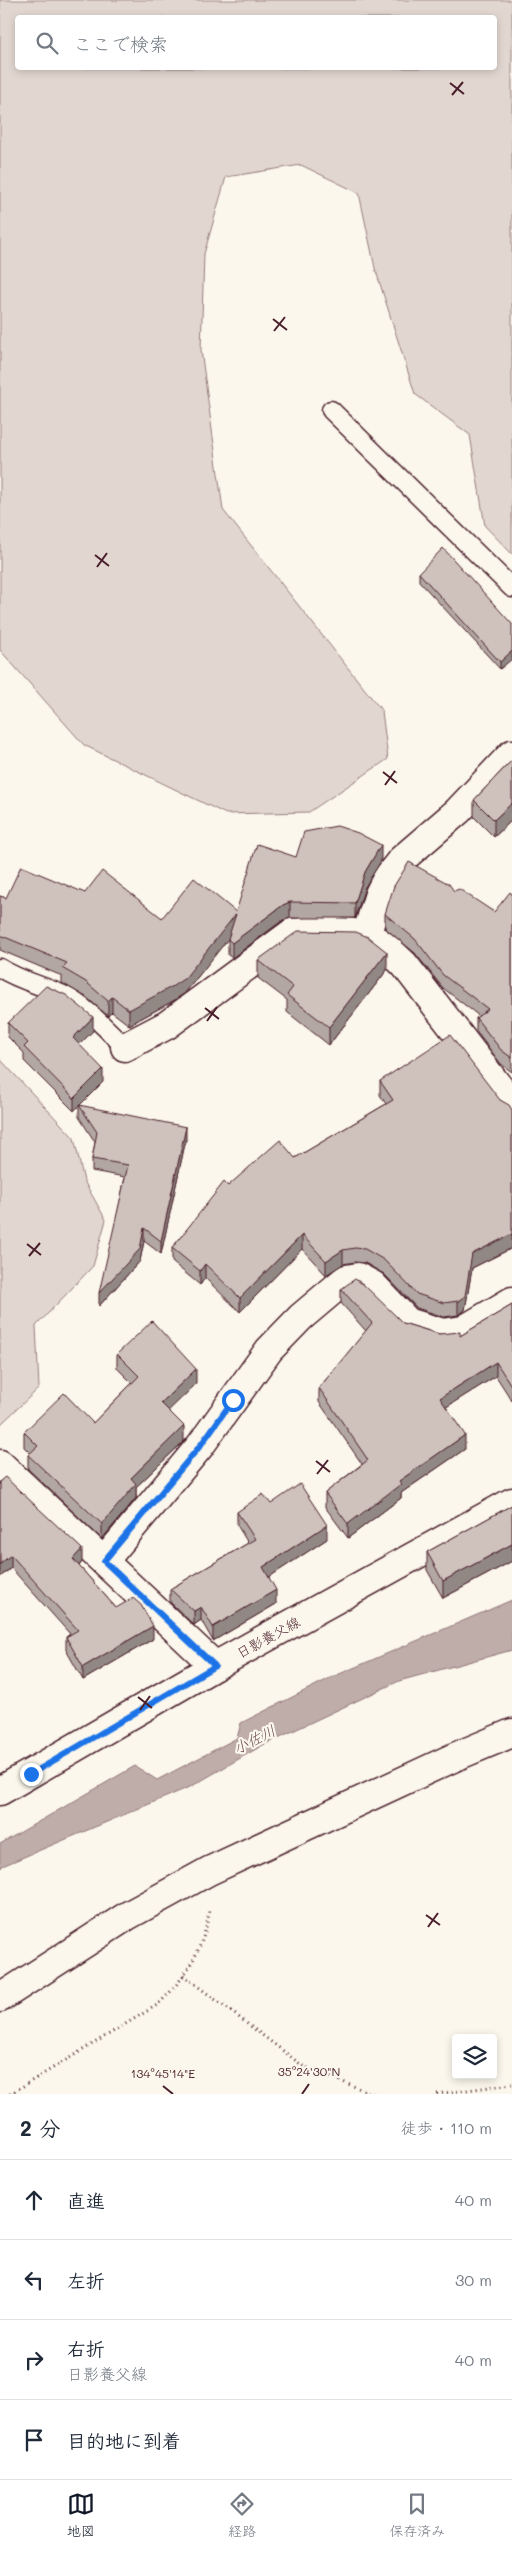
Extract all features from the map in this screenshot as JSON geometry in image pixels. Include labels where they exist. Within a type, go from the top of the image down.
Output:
[{"type":"street","points":[[366,936],[379,894],[400,860],[458,811],[512,754]]},
{"type":"street","points":[[125,1047],[168,1025],[292,933],[309,931],[366,936],[387,949],[404,964],[512,1104]]},
{"type":"street","points":[[104,1561],[200,1446],[269,1350],[301,1317],[346,1279],[358,1277],[373,1285],[408,1322],[443,1333],[463,1330],[512,1301]]},
{"type":"street","points":[[4,1473],[104,1561],[215,1666]]},
{"type":"street","name":"日影養父線","points":[[0,1791],[215,1666],[512,1502]]},
{"type":"street","points":[[0,1998],[127,1916],[209,1871],[458,1756],[512,1734]]},
{"type":"lane","points":[[331,410],[512,588]]},
{"type":"lane","points":[[0,968],[13,976],[64,996],[86,1010],[125,1047]]},
{"type":"path","points":[[10,2094],[157,2005],[172,1992],[207,1930],[212,1879],[209,1871]]},
{"type":"path","points":[[183,1975],[304,2066],[373,2094]]},
{"type":"path","points":[[437,2094],[512,2084]]},
{"type":"shaded area","points":[[0,0],[512,0],[512,554],[485,526],[470,435],[415,394],[375,268],[359,193],[301,165],[226,177],[204,254],[201,350],[223,510],[382,711],[388,759],[309,812],[226,814],[84,745],[0,650]]},
{"type":"shaded area","points":[[0,1059],[74,1138],[84,1181],[106,1220],[93,1266],[36,1326],[39,1388],[0,1425]]},
{"type":"water","name":"小佐川","points":[[512,1600],[512,1650],[399,1681],[263,1745],[192,1786],[0,1867],[0,1844],[135,1766],[157,1780],[237,1738],[241,1723],[330,1678]]},
{"type":"building","points":[[443,548],[512,624],[512,651],[500,662],[419,573]]},
{"type":"building","points":[[512,760],[512,803],[494,820],[474,800]]},
{"type":"building","points":[[337,826],[358,833],[381,845],[365,872],[355,903],[290,902],[283,905],[232,943],[228,939],[236,914],[185,978],[129,1010],[112,997],[108,1001],[86,982],[62,968],[67,963],[0,935],[0,896],[6,898],[21,866],[85,893],[102,871],[162,918],[194,878],[236,912],[257,844],[296,857],[304,832]]},
{"type":"building","points":[[409,862],[449,884],[454,891],[459,889],[494,912],[510,892],[512,894],[512,1058],[501,1050],[476,1018],[488,1009],[443,975],[415,939],[385,914],[394,886]]},
{"type":"building","points":[[298,931],[356,932],[368,937],[387,952],[329,1027],[287,995],[293,987],[258,960]]},
{"type":"building","points":[[46,986],[66,995],[93,1017],[73,1038],[103,1069],[74,1098],[24,1047],[28,1043],[8,1023]]},
{"type":"building","points":[[450,1035],[500,1100],[509,1105],[512,1110],[512,1234],[472,1254],[465,1296],[458,1301],[444,1303],[417,1294],[384,1260],[365,1249],[343,1250],[326,1261],[302,1235],[240,1298],[205,1264],[200,1271],[172,1248],[224,1182],[228,1186],[280,1140],[295,1158],[393,1100],[380,1081]]},
{"type":"building","points":[[79,1105],[186,1127],[161,1241],[144,1228],[140,1249],[99,1293],[128,1165],[92,1159],[97,1132]]},
{"type":"building","points":[[355,1279],[363,1284],[403,1323],[439,1334],[460,1332],[460,1336],[512,1305],[512,1387],[496,1362],[440,1398],[465,1435],[399,1481],[401,1484],[348,1524],[325,1493],[368,1460],[319,1388],[372,1323],[341,1289]]},
{"type":"building","points":[[152,1321],[196,1369],[161,1403],[184,1426],[131,1478],[136,1484],[102,1524],[28,1455],[38,1446],[24,1432],[64,1393],[93,1423],[139,1376],[117,1354]]},
{"type":"building","points":[[5,1477],[82,1549],[73,1559],[116,1608],[133,1598],[141,1605],[153,1626],[83,1667],[66,1637],[78,1630],[11,1555],[0,1564],[0,1481]]},
{"type":"building","points":[[300,1484],[327,1525],[263,1567],[276,1590],[213,1627],[201,1607],[194,1611],[170,1589],[255,1539],[237,1512],[263,1494],[271,1504]]},
{"type":"building","points":[[512,1505],[512,1544],[443,1581],[427,1552]]},
{"type":"route","points":[[31,1774],[215,1666],[104,1561],[200,1446],[233,1400]]}]
